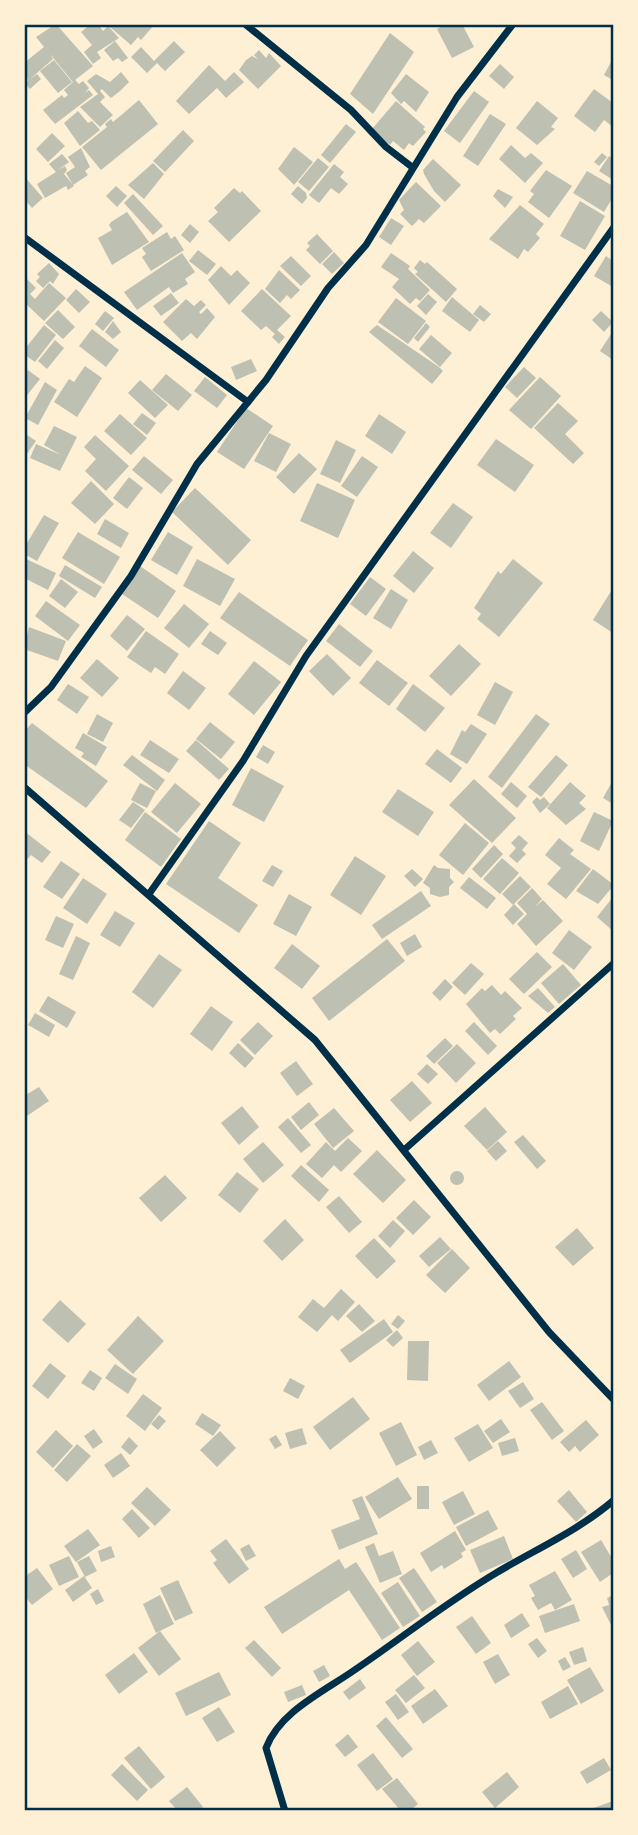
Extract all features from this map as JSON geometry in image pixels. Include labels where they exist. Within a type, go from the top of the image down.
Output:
[{"type":"street","points":[[245,24],[351,110],[386,147],[412,167]]},
{"type":"street","points":[[24,713],[59,676],[131,576],[197,464],[248,402],[328,288],[366,245],[457,97],[513,24]]},
{"type":"street","points":[[149,894],[236,772],[306,656],[614,227]]},
{"type":"street","points":[[24,237],[248,402]]},
{"type":"street","points":[[24,787],[315,1040],[549,1332],[614,1400]]},
{"type":"street","points":[[404,1150],[614,963]]},
{"type":"street","points":[[285,1811],[266,1748],[269,1740],[300,1706],[436,1611],[496,1573],[590,1521],[614,1500]]},
{"type":"building","points":[[56,24],[93,66],[75,80],[79,84],[83,81],[89,88],[85,93],[89,90],[93,95],[55,124],[43,110],[62,95],[64,98],[68,95],[64,90],[73,82],[50,54],[53,59],[30,79],[37,74],[41,79],[30,89],[25,83],[28,81],[24,63],[44,47],[36,37]]},
{"type":"building","points":[[91,24],[98,24],[103,31],[108,26],[119,38],[97,52],[101,58],[93,64],[84,52],[92,45],[81,32]]},
{"type":"building","points":[[112,24],[155,24],[141,40],[138,37],[131,45],[110,27]]},
{"type":"building","points":[[446,24],[462,24],[474,47],[452,58],[437,29]]},
{"type":"building","points":[[390,33],[414,52],[373,114],[350,94]]},
{"type":"building","points":[[115,41],[128,58],[122,62],[118,58],[113,61],[104,50]]},
{"type":"building","points":[[174,41],[185,52],[165,71],[157,63],[147,73],[131,57],[141,47],[154,61]]},
{"type":"building","points":[[259,50],[266,58],[269,53],[281,66],[258,89],[239,70],[252,56],[258,59],[254,55]]},
{"type":"building","points":[[613,58],[613,80],[604,75]]},
{"type":"building","points":[[54,60],[72,82],[58,93],[40,71]]},
{"type":"building","points":[[500,64],[514,77],[504,89],[489,76]]},
{"type":"building","points":[[209,65],[225,81],[234,72],[244,82],[226,98],[217,88],[189,114],[176,101]]},
{"type":"building","points":[[121,72],[129,82],[120,91],[111,98],[102,89],[100,91],[105,97],[100,102],[113,115],[100,127],[80,107],[98,94],[87,81],[96,74],[110,82]]},
{"type":"building","points":[[406,74],[429,92],[416,112],[404,101],[401,104],[391,93]]},
{"type":"building","points":[[594,89],[613,103],[613,127],[604,120],[595,132],[574,116]]},
{"type":"building","points":[[474,91],[489,102],[460,143],[444,131]]},
{"type":"building","points":[[139,100],[158,124],[101,170],[82,147],[107,127],[105,124],[111,119],[113,122]]},
{"type":"building","points":[[396,101],[425,127],[423,129],[426,132],[413,146],[409,143],[404,150],[393,141],[390,145],[372,129]]},
{"type":"building","points":[[537,101],[558,118],[551,127],[555,129],[537,145],[516,128]]},
{"type":"building","points":[[78,111],[88,123],[92,121],[100,130],[80,146],[64,123]]},
{"type":"building","points":[[490,114],[506,124],[478,166],[463,156]]},
{"type":"building","points":[[346,124],[356,132],[330,163],[321,155]]},
{"type":"building","points":[[183,130],[194,141],[165,172],[153,161]]},
{"type":"building","points":[[52,133],[65,146],[48,162],[36,149]]},
{"type":"building","points":[[511,145],[525,158],[531,153],[543,163],[525,183],[499,159]]},
{"type":"building","points":[[294,147],[313,162],[294,185],[278,169]]},
{"type":"building","points":[[81,148],[90,167],[85,171],[88,175],[73,185],[66,173],[75,167],[68,157]]},
{"type":"building","points":[[602,153],[607,157],[599,166],[594,162]]},
{"type":"building","points":[[62,154],[69,162],[58,170],[65,166],[67,170],[64,174],[74,186],[68,190],[66,186],[45,198],[37,184],[56,172],[49,164]]},
{"type":"building","points":[[609,156],[613,159],[613,180],[599,171]]},
{"type":"building","points":[[318,158],[329,167],[309,191],[298,182]]},
{"type":"building","points":[[433,159],[461,185],[445,202],[434,191],[424,174],[423,170]]},
{"type":"building","points":[[153,163],[164,174],[144,199],[128,185]]},
{"type":"building","points":[[334,164],[344,172],[340,177],[348,184],[339,194],[331,188],[319,203],[309,195]]},
{"type":"building","points":[[546,170],[572,186],[549,218],[528,202],[534,194],[530,191]]},
{"type":"building","points":[[587,171],[613,186],[613,197],[604,212],[573,193]]},
{"type":"building","points":[[24,176],[43,198],[32,208],[24,199]]},
{"type":"building","points":[[416,182],[441,206],[424,223],[419,219],[412,226],[400,214],[404,210],[399,200]]},
{"type":"building","points":[[116,186],[127,196],[117,207],[106,196]]},
{"type":"building","points":[[298,186],[306,193],[307,198],[302,204],[291,194]]},
{"type":"building","points":[[234,188],[240,193],[242,191],[261,211],[229,242],[208,221],[218,212],[214,208]]},
{"type":"building","points":[[498,189],[513,197],[505,208],[493,196]]},
{"type":"building","points":[[133,194],[163,226],[153,235],[124,203]]},
{"type":"building","points":[[580,201],[605,216],[585,250],[560,236]]},
{"type":"building","points":[[520,205],[544,224],[536,234],[540,238],[528,252],[524,249],[518,259],[489,239]]},
{"type":"building","points":[[127,212],[149,242],[112,265],[98,238],[112,230],[109,225],[111,222]]},
{"type":"building","points":[[391,218],[404,226],[391,245],[379,237]]},
{"type":"building","points":[[190,224],[199,232],[190,243],[181,235]]},
{"type":"building","points":[[167,232],[171,239],[175,236],[184,250],[151,271],[142,257],[146,254],[142,248]]},
{"type":"building","points":[[317,234],[333,251],[320,264],[306,250],[310,246],[307,243]]},
{"type":"building","points":[[198,250],[216,264],[207,275],[189,261]]},
{"type":"building","points":[[334,252],[344,263],[332,274],[322,264]]},
{"type":"building","points":[[182,253],[195,272],[185,279],[188,284],[173,293],[169,287],[137,310],[124,292]]},
{"type":"building","points":[[391,253],[410,266],[408,269],[430,290],[420,301],[416,298],[410,304],[392,287],[399,279],[381,267]]},
{"type":"building","points":[[291,256],[311,276],[301,286],[280,266]]},
{"type":"building","points":[[606,256],[613,261],[613,287],[594,276]]},
{"type":"building","points":[[420,260],[425,264],[427,262],[457,289],[446,302],[415,274],[418,272],[414,268]]},
{"type":"building","points":[[49,263],[59,274],[53,284],[50,281],[43,288],[36,281],[40,277],[37,274]]},
{"type":"building","points":[[221,266],[231,276],[237,270],[250,283],[229,305],[208,280]]},
{"type":"building","points":[[279,270],[300,290],[291,299],[287,295],[280,303],[265,289]]},
{"type":"building","points":[[24,276],[36,288],[30,294],[35,299],[49,283],[66,298],[44,321],[24,302]]},
{"type":"building","points":[[76,289],[90,302],[79,313],[66,300]]},
{"type":"building","points":[[262,289],[291,316],[277,330],[285,337],[279,344],[272,337],[275,334],[266,326],[261,330],[241,311]]},
{"type":"building","points":[[171,293],[179,303],[161,316],[153,306]]},
{"type":"building","points":[[428,294],[437,302],[426,315],[417,306]]},
{"type":"building","points":[[452,297],[479,320],[470,332],[442,311]]},
{"type":"building","points":[[396,298],[426,321],[408,344],[378,322]]},
{"type":"building","points":[[186,299],[194,306],[201,300],[206,305],[199,312],[201,314],[207,308],[215,317],[197,339],[191,333],[182,341],[163,322]]},
{"type":"building","points":[[480,305],[491,314],[484,322],[473,314]]},
{"type":"building","points":[[58,310],[75,327],[63,339],[45,323]]},
{"type":"building","points":[[105,311],[114,318],[103,331],[95,324]]},
{"type":"building","points":[[601,311],[613,322],[604,332],[592,320]]},
{"type":"building","points":[[113,321],[121,332],[113,339],[105,332]]},
{"type":"building","points":[[426,323],[430,327],[418,342],[414,338]]},
{"type":"building","points":[[44,325],[56,335],[35,362],[24,354],[24,350]]},
{"type":"building","points":[[377,325],[443,371],[432,384],[369,332]]},
{"type":"building","points":[[92,329],[119,350],[106,367],[79,346]]},
{"type":"building","points":[[613,331],[613,360],[600,351]]},
{"type":"building","points":[[431,335],[452,353],[440,367],[419,349]]},
{"type":"building","points":[[55,340],[64,348],[47,369],[38,361]]},
{"type":"building","points":[[251,359],[257,371],[236,380],[231,367]]},
{"type":"building","points":[[85,366],[102,378],[77,417],[54,402],[69,379],[74,382]]},
{"type":"building","points":[[524,367],[536,378],[517,398],[505,387]]},
{"type":"building","points":[[28,370],[40,379],[24,399],[24,375]]},
{"type":"building","points":[[166,374],[192,395],[178,411],[152,390]]},
{"type":"building","points":[[205,377],[227,395],[217,408],[194,391]]},
{"type":"building","points":[[540,377],[561,396],[531,429],[509,410]]},
{"type":"building","points":[[140,380],[168,405],[155,418],[128,393]]},
{"type":"building","points":[[45,382],[57,390],[38,425],[25,418]]},
{"type":"building","points":[[558,403],[578,421],[565,434],[584,453],[573,464],[534,428]]},
{"type":"building","points":[[246,408],[273,426],[244,469],[217,452]]},
{"type":"building","points":[[142,413],[156,423],[147,435],[133,424]]},
{"type":"building","points":[[120,414],[147,438],[131,455],[104,431]]},
{"type":"building","points":[[379,414],[406,432],[392,454],[365,436]]},
{"type":"building","points":[[54,426],[77,437],[60,471],[30,458],[36,444],[61,455],[44,445]]},
{"type":"building","points":[[24,433],[36,441],[24,458]]},
{"type":"building","points":[[269,433],[291,444],[276,472],[254,461]]},
{"type":"building","points":[[95,435],[129,466],[106,491],[85,471],[96,459],[84,447]]},
{"type":"building","points":[[496,439],[534,465],[515,492],[477,465]]},
{"type":"building","points":[[336,440],[356,450],[340,483],[320,474]]},
{"type":"building","points":[[299,453],[317,469],[294,494],[276,477]]},
{"type":"building","points":[[144,456],[173,480],[161,494],[132,470]]},
{"type":"building","points":[[362,456],[378,467],[357,497],[341,486]]},
{"type":"building","points":[[129,477],[143,488],[127,509],[113,498]]},
{"type":"building","points":[[91,481],[114,504],[95,524],[71,503]]},
{"type":"building","points":[[317,483],[355,500],[338,538],[300,521]]},
{"type":"building","points":[[195,488],[251,540],[228,565],[172,512]]},
{"type":"building","points":[[453,503],[473,517],[451,548],[430,533]]},
{"type":"building","points":[[44,515],[59,523],[37,561],[24,554],[24,548]]},
{"type":"building","points":[[105,519],[129,533],[121,548],[97,534]]},
{"type":"building","points":[[78,532],[120,557],[104,584],[62,558]]},
{"type":"building","points":[[168,532],[193,547],[177,575],[151,560]]},
{"type":"building","points":[[413,551],[434,568],[414,593],[393,576]]},
{"type":"building","points":[[24,558],[56,573],[48,590],[24,578]]},
{"type":"building","points":[[197,559],[235,579],[220,606],[183,586]]},
{"type":"building","points":[[513,559],[543,583],[499,637],[477,619],[481,614],[474,608],[498,571],[501,574]]},
{"type":"building","points":[[65,565],[102,587],[95,598],[59,576]]},
{"type":"building","points":[[140,566],[176,591],[158,618],[122,594]]},
{"type":"building","points":[[370,577],[386,589],[366,616],[350,604]]},
{"type":"building","points":[[61,579],[78,592],[65,608],[49,596]]},
{"type":"building","points":[[613,588],[613,633],[593,620]]},
{"type":"building","points":[[391,589],[408,600],[391,629],[373,618]]},
{"type":"building","points":[[239,592],[308,640],[290,666],[220,618]]},
{"type":"building","points":[[46,601],[80,625],[68,641],[35,616]]},
{"type":"building","points":[[184,604],[209,624],[189,648],[164,628]]},
{"type":"building","points":[[127,615],[145,629],[127,651],[110,636]]},
{"type":"building","points":[[339,624],[373,651],[360,667],[326,641]]},
{"type":"building","points":[[29,627],[66,641],[58,661],[24,649]]},
{"type":"building","points":[[146,631],[179,654],[165,674],[155,667],[151,673],[127,657]]},
{"type":"building","points":[[210,631],[227,643],[218,655],[201,644]]},
{"type":"building","points":[[459,644],[481,664],[451,696],[429,676]]},
{"type":"building","points":[[327,654],[351,678],[333,696],[309,671]]},
{"type":"building","points":[[97,659],[119,678],[102,697],[80,678]]},
{"type":"building","points":[[377,660],[408,683],[389,706],[359,683]]},
{"type":"building","points":[[254,661],[281,682],[254,715],[228,694]]},
{"type":"building","points":[[183,671],[206,688],[189,710],[167,693]]},
{"type":"building","points":[[495,682],[513,692],[495,725],[477,715]]},
{"type":"building","points":[[68,684],[89,697],[77,714],[57,700]]},
{"type":"building","points":[[413,684],[445,708],[425,732],[396,709]]},
{"type":"building","points":[[97,714],[113,723],[103,742],[87,734]]},
{"type":"building","points":[[536,714],[550,724],[502,788],[488,777]]},
{"type":"building","points":[[210,722],[235,742],[221,759],[196,739]]},
{"type":"building","points":[[32,723],[108,781],[86,808],[24,764],[24,732]]},
{"type":"building","points":[[471,724],[487,734],[467,764],[450,754],[462,730],[465,732]]},
{"type":"building","points":[[83,733],[107,747],[96,766],[81,757],[84,753],[75,748]]},
{"type":"building","points":[[150,740],[179,759],[169,773],[140,755]]},
{"type":"building","points":[[196,740],[229,769],[219,780],[186,751]]},
{"type":"building","points":[[263,745],[275,752],[268,764],[256,757]]},
{"type":"building","points":[[437,749],[462,768],[451,783],[425,764]]},
{"type":"building","points":[[132,755],[165,780],[157,791],[123,765]]},
{"type":"building","points":[[556,755],[568,765],[541,797],[528,787]]},
{"type":"building","points":[[251,768],[284,786],[264,822],[232,805]]},
{"type":"building","points":[[474,779],[516,818],[492,843],[449,805]]},
{"type":"building","points":[[613,780],[613,804],[603,798]]},
{"type":"building","points":[[511,782],[527,796],[517,808],[501,794]]},
{"type":"building","points":[[570,782],[586,796],[579,803],[586,809],[566,825],[547,808]]},
{"type":"building","points":[[140,783],[156,791],[147,808],[131,800]]},
{"type":"building","points":[[175,783],[201,804],[177,833],[151,812]]},
{"type":"building","points":[[398,789],[434,812],[418,836],[382,812]]},
{"type":"building","points":[[537,797],[540,800],[544,797],[550,804],[540,813],[532,802]]},
{"type":"building","points":[[133,802],[145,810],[131,828],[119,820]]},
{"type":"building","points":[[145,812],[181,839],[161,867],[125,840]]},
{"type":"building","points":[[594,812],[613,821],[599,851],[580,841]]},
{"type":"building","points":[[209,821],[241,843],[218,878],[258,905],[239,933],[166,884]]},
{"type":"building","points":[[465,823],[489,843],[463,875],[439,855]]},
{"type":"building","points":[[24,831],[51,852],[42,863],[31,855],[24,863]]},
{"type":"building","points":[[519,835],[528,843],[522,850],[526,854],[517,863],[509,856],[516,848],[511,843]]},
{"type":"building","points":[[559,838],[574,850],[570,854],[591,869],[566,899],[547,884],[561,868],[545,855]]},
{"type":"building","points":[[494,845],[503,854],[481,878],[472,869]]},
{"type":"building","points":[[355,856],[386,876],[361,915],[330,895]]},
{"type":"building","points":[[502,858],[519,873],[500,894],[483,879]]},
{"type":"building","points":[[61,861],[80,874],[62,899],[43,887]]},
{"type":"building","points":[[272,865],[283,871],[273,887],[262,881]]},
{"type":"building","points":[[434,865],[450,869],[450,878],[454,882],[449,887],[449,895],[440,897],[430,894],[430,888],[423,883]]},
{"type":"building","points":[[412,869],[423,879],[415,887],[404,876]]},
{"type":"building","points":[[593,869],[614,885],[598,904],[576,891]]},
{"type":"building","points":[[520,876],[531,887],[513,905],[502,894]]},
{"type":"building","points":[[469,877],[496,898],[487,909],[460,888]]},
{"type":"building","points":[[83,878],[107,894],[87,924],[63,908]]},
{"type":"building","points":[[532,888],[542,899],[535,907],[543,900],[563,921],[536,946],[517,924],[527,914],[517,903]]},
{"type":"building","points":[[421,891],[431,906],[382,939],[372,925]]},
{"type":"building","points":[[289,894],[312,907],[296,936],[273,924]]},
{"type":"building","points":[[613,897],[613,931],[597,917]]},
{"type":"building","points":[[514,904],[524,914],[513,925],[504,915]]},
{"type":"building","points":[[115,911],[135,923],[120,947],[100,935]]},
{"type":"building","points":[[56,916],[74,924],[63,948],[45,940]]},
{"type":"building","points":[[569,930],[592,947],[574,970],[552,953]]},
{"type":"building","points":[[415,934],[422,947],[407,956],[400,943]]},
{"type":"building","points":[[76,936],[90,943],[73,980],[59,974]]},
{"type":"building","points":[[387,939],[405,961],[329,1021],[312,998]]},
{"type":"building","points":[[292,944],[320,966],[302,989],[274,968]]},
{"type":"building","points":[[537,952],[552,967],[524,994],[509,979]]},
{"type":"building","points":[[159,954],[182,970],[153,1008],[132,992]]},
{"type":"building","points":[[471,963],[484,974],[465,995],[452,983]]},
{"type":"building","points":[[563,964],[581,985],[559,1004],[541,983]]},
{"type":"building","points":[[445,979],[453,987],[440,1001],[432,993]]},
{"type":"building","points":[[492,985],[501,995],[505,991],[522,1008],[513,1016],[516,1019],[500,1034],[495,1029],[490,1033],[466,1004],[482,988],[485,991]]},
{"type":"building","points":[[538,988],[555,1007],[548,1013],[528,996]]},
{"type":"building","points":[[48,996],[76,1012],[67,1028],[39,1011]]},
{"type":"building","points":[[211,1006],[233,1022],[212,1051],[190,1034]]},
{"type":"building","points":[[35,1013],[55,1025],[49,1037],[28,1025]]},
{"type":"building","points":[[258,1022],[273,1036],[255,1055],[240,1040]]},
{"type":"building","points":[[474,1022],[497,1046],[488,1055],[465,1031]]},
{"type":"building","points":[[445,1038],[453,1046],[434,1064],[426,1056]]},
{"type":"building","points":[[238,1043],[254,1058],[245,1068],[229,1053]]},
{"type":"building","points":[[457,1044],[476,1063],[456,1083],[437,1063]]},
{"type":"building","points":[[296,1061],[313,1084],[297,1096],[280,1073]]},
{"type":"building","points":[[427,1064],[438,1074],[428,1084],[417,1074]]},
{"type":"building","points":[[412,1081],[432,1103],[410,1122],[390,1100]]},
{"type":"building","points":[[39,1087],[49,1101],[24,1118],[24,1096]]},
{"type":"building","points":[[309,1102],[319,1115],[301,1130],[291,1117]]},
{"type":"building","points":[[242,1106],[259,1127],[239,1145],[221,1123]]},
{"type":"building","points":[[485,1107],[507,1132],[487,1150],[464,1126]]},
{"type":"building","points":[[334,1108],[354,1131],[333,1148],[314,1124]]},
{"type":"building","points":[[288,1118],[311,1145],[301,1153],[278,1127]]},
{"type":"building","points":[[523,1135],[546,1161],[537,1169],[514,1142]]},
{"type":"building","points":[[348,1138],[362,1151],[341,1172],[334,1165],[322,1178],[306,1164],[326,1142],[335,1151]]},
{"type":"building","points":[[498,1141],[507,1151],[496,1161],[487,1151]]},
{"type":"building","points":[[263,1142],[284,1165],[263,1183],[243,1159]]},
{"type":"building","points":[[377,1150],[406,1180],[383,1203],[353,1174]]},
{"type":"building","points":[[301,1165],[329,1190],[319,1202],[291,1176]]},
{"type":"building","points":[[454,1171],[460,1171],[464,1178],[460,1185],[454,1185],[450,1181],[450,1175]]},
{"type":"building","points":[[237,1172],[259,1189],[240,1213],[218,1195]]},
{"type":"building","points":[[165,1175],[187,1198],[161,1222],[139,1198]]},
{"type":"building","points":[[339,1196],[362,1222],[349,1233],[326,1207]]},
{"type":"building","points":[[414,1200],[431,1217],[413,1235],[396,1218]]},
{"type":"building","points":[[285,1219],[304,1240],[282,1261],[263,1241]]},
{"type":"building","points":[[393,1220],[405,1231],[390,1248],[378,1236]]},
{"type":"building","points":[[577,1228],[594,1248],[573,1266],[555,1247]]},
{"type":"building","points":[[440,1237],[451,1249],[429,1267],[419,1256]]},
{"type":"building","points":[[374,1238],[396,1261],[377,1279],[355,1256]]},
{"type":"building","points":[[452,1249],[470,1268],[445,1293],[426,1275]]},
{"type":"building","points":[[341,1289],[355,1302],[338,1321],[332,1315],[317,1332],[298,1317],[313,1299],[324,1308]]},
{"type":"building","points":[[60,1300],[86,1324],[68,1343],[42,1320]]},
{"type":"building","points":[[359,1304],[375,1321],[362,1332],[346,1316]]},
{"type":"building","points":[[398,1315],[405,1321],[398,1329],[391,1324]]},
{"type":"building","points":[[138,1316],[164,1341],[133,1374],[107,1350]]},
{"type":"building","points":[[384,1319],[393,1332],[350,1363],[340,1350]]},
{"type":"building","points":[[397,1330],[403,1338],[393,1347],[386,1340]]},
{"type":"building","points":[[408,1341],[429,1341],[428,1381],[407,1380]]},
{"type":"building","points":[[509,1361],[521,1377],[489,1401],[477,1385]]},
{"type":"building","points":[[50,1363],[66,1376],[48,1399],[32,1386]]},
{"type":"building","points":[[115,1364],[137,1379],[128,1394],[105,1378]]},
{"type":"building","points":[[90,1370],[102,1378],[94,1391],[81,1383]]},
{"type":"building","points":[[290,1378],[305,1386],[298,1399],[283,1391]]},
{"type":"building","points":[[523,1382],[534,1399],[520,1408],[508,1391]]},
{"type":"building","points":[[143,1394],[162,1408],[145,1431],[126,1416]]},
{"type":"building","points":[[353,1397],[370,1419],[330,1450],[313,1427]]},
{"type":"building","points":[[542,1402],[564,1431],[552,1440],[530,1410]]},
{"type":"building","points":[[202,1413],[221,1425],[213,1436],[195,1424]]},
{"type":"building","points":[[159,1415],[166,1421],[158,1430],[151,1424]]},
{"type":"building","points":[[501,1419],[510,1432],[493,1443],[484,1431]]},
{"type":"building","points":[[586,1420],[599,1435],[580,1452],[575,1446],[569,1452],[560,1442]]},
{"type":"building","points":[[401,1422],[417,1455],[396,1466],[379,1433]]},
{"type":"building","points":[[478,1424],[493,1448],[469,1462],[454,1438]]},
{"type":"building","points":[[302,1428],[307,1444],[290,1449],[285,1433]]},
{"type":"building","points":[[94,1429],[103,1442],[93,1449],[84,1436]]},
{"type":"building","points":[[56,1430],[73,1446],[53,1468],[36,1452]]},
{"type":"building","points":[[220,1431],[236,1448],[217,1467],[200,1450]]},
{"type":"building","points":[[276,1435],[282,1445],[275,1449],[269,1439]]},
{"type":"building","points":[[129,1437],[138,1446],[130,1455],[121,1447]]},
{"type":"building","points":[[515,1438],[519,1451],[502,1456],[498,1443]]},
{"type":"building","points":[[431,1440],[438,1453],[424,1460],[418,1447]]},
{"type":"building","points":[[77,1444],[91,1456],[67,1482],[54,1470]]},
{"type":"building","points":[[121,1453],[130,1466],[113,1478],[104,1465]]},
{"type":"building","points":[[398,1477],[412,1499],[379,1519],[365,1497]]},
{"type":"building","points":[[417,1486],[429,1486],[429,1509],[417,1509]]},
{"type":"building","points":[[147,1487],[171,1510],[155,1526],[131,1503]]},
{"type":"building","points":[[569,1490],[587,1512],[576,1522],[557,1501]]},
{"type":"building","points":[[463,1491],[475,1514],[454,1525],[442,1502]]},
{"type":"building","points":[[362,1496],[378,1534],[339,1550],[331,1530],[360,1519],[352,1500]]},
{"type":"building","points":[[132,1509],[150,1528],[139,1538],[122,1519]]},
{"type":"building","points":[[488,1510],[498,1529],[466,1546],[456,1527]]},
{"type":"building","points":[[88,1529],[100,1545],[76,1562],[64,1546]]},
{"type":"building","points":[[455,1531],[466,1550],[461,1553],[463,1557],[444,1569],[442,1565],[431,1572],[420,1553]]},
{"type":"building","points":[[504,1536],[513,1559],[480,1573],[470,1550]]},
{"type":"building","points":[[226,1539],[249,1569],[229,1584],[213,1563],[217,1560],[210,1551]]},
{"type":"building","points":[[601,1540],[613,1560],[613,1573],[600,1582],[581,1552]]},
{"type":"building","points":[[374,1543],[379,1556],[393,1551],[402,1574],[380,1583],[365,1547]]},
{"type":"building","points":[[249,1544],[256,1556],[246,1561],[240,1549]]},
{"type":"building","points":[[111,1546],[115,1557],[101,1562],[98,1551]]},
{"type":"building","points":[[576,1550],[587,1569],[573,1578],[561,1559]]},
{"type":"building","points":[[69,1556],[79,1577],[59,1586],[49,1565]]},
{"type":"building","points":[[89,1556],[97,1571],[85,1577],[77,1562]]},
{"type":"building","points":[[339,1559],[345,1569],[356,1562],[400,1628],[382,1640],[349,1590],[282,1634],[264,1607]]},
{"type":"building","points":[[37,1568],[53,1589],[32,1605],[24,1595],[24,1577]]},
{"type":"building","points":[[414,1568],[437,1602],[422,1612],[399,1578]]},
{"type":"building","points":[[555,1571],[572,1600],[555,1610],[551,1603],[538,1610],[531,1598],[535,1596],[529,1585]]},
{"type":"building","points":[[84,1576],[92,1588],[73,1602],[65,1590]]},
{"type":"building","points":[[178,1580],[193,1613],[175,1621],[160,1588]]},
{"type":"building","points":[[398,1582],[420,1616],[403,1627],[381,1593]]},
{"type":"building","points":[[98,1589],[104,1601],[96,1605],[90,1594]]},
{"type":"building","points":[[160,1595],[174,1624],[156,1633],[143,1604]]},
{"type":"building","points":[[613,1595],[613,1629],[602,1607],[609,1605],[607,1598]]},
{"type":"building","points":[[574,1604],[580,1621],[545,1633],[539,1616]]},
{"type":"building","points":[[522,1613],[530,1626],[511,1638],[504,1625]]},
{"type":"building","points":[[472,1616],[491,1643],[476,1654],[456,1627]]},
{"type":"building","points":[[160,1631],[181,1659],[159,1676],[138,1648]]},
{"type":"building","points":[[537,1638],[547,1651],[538,1658],[528,1644]]},
{"type":"building","points":[[254,1640],[281,1668],[272,1677],[245,1648]]},
{"type":"building","points":[[418,1641],[435,1662],[417,1676],[401,1655]]},
{"type":"building","points":[[583,1647],[587,1661],[574,1665],[569,1652]]},
{"type":"building","points":[[134,1653],[148,1672],[119,1694],[105,1675]]},
{"type":"building","points":[[498,1654],[510,1675],[495,1684],[483,1662]]},
{"type":"building","points":[[565,1657],[571,1667],[563,1671],[558,1661]]},
{"type":"building","points":[[324,1665],[330,1676],[319,1682],[313,1671]]},
{"type":"building","points":[[590,1667],[604,1691],[581,1704],[567,1680]]},
{"type":"building","points":[[219,1672],[231,1695],[186,1716],[175,1693]]},
{"type":"building","points":[[414,1675],[425,1688],[406,1703],[395,1690]]},
{"type":"building","points":[[360,1679],[366,1688],[349,1700],[343,1692]]},
{"type":"building","points":[[302,1685],[306,1695],[288,1702],[284,1692]]},
{"type":"building","points":[[568,1686],[578,1704],[550,1719],[541,1702]]},
{"type":"building","points":[[435,1689],[448,1706],[423,1724],[411,1706]]},
{"type":"building","points":[[396,1694],[409,1712],[398,1720],[385,1702]]},
{"type":"building","points":[[219,1707],[235,1732],[217,1742],[202,1718]]},
{"type":"building","points":[[386,1717],[413,1749],[402,1758],[376,1726]]},
{"type":"building","points":[[348,1734],[358,1747],[345,1757],[335,1745]]},
{"type":"building","points":[[139,1746],[165,1777],[151,1789],[124,1758]]},
{"type":"building","points":[[373,1753],[393,1779],[377,1791],[357,1765]]},
{"type":"building","points":[[604,1758],[611,1770],[587,1784],[580,1772]]},
{"type":"building","points":[[122,1764],[148,1790],[137,1801],[111,1775]]},
{"type":"building","points":[[507,1772],[519,1787],[495,1808],[482,1792]]},
{"type":"building","points":[[397,1778],[418,1804],[411,1810],[400,1810],[382,1789]]},
{"type":"building","points":[[187,1787],[203,1807],[199,1810],[177,1810],[169,1801]]},
{"type":"building","points":[[613,1801],[613,1810],[588,1810]]}]
